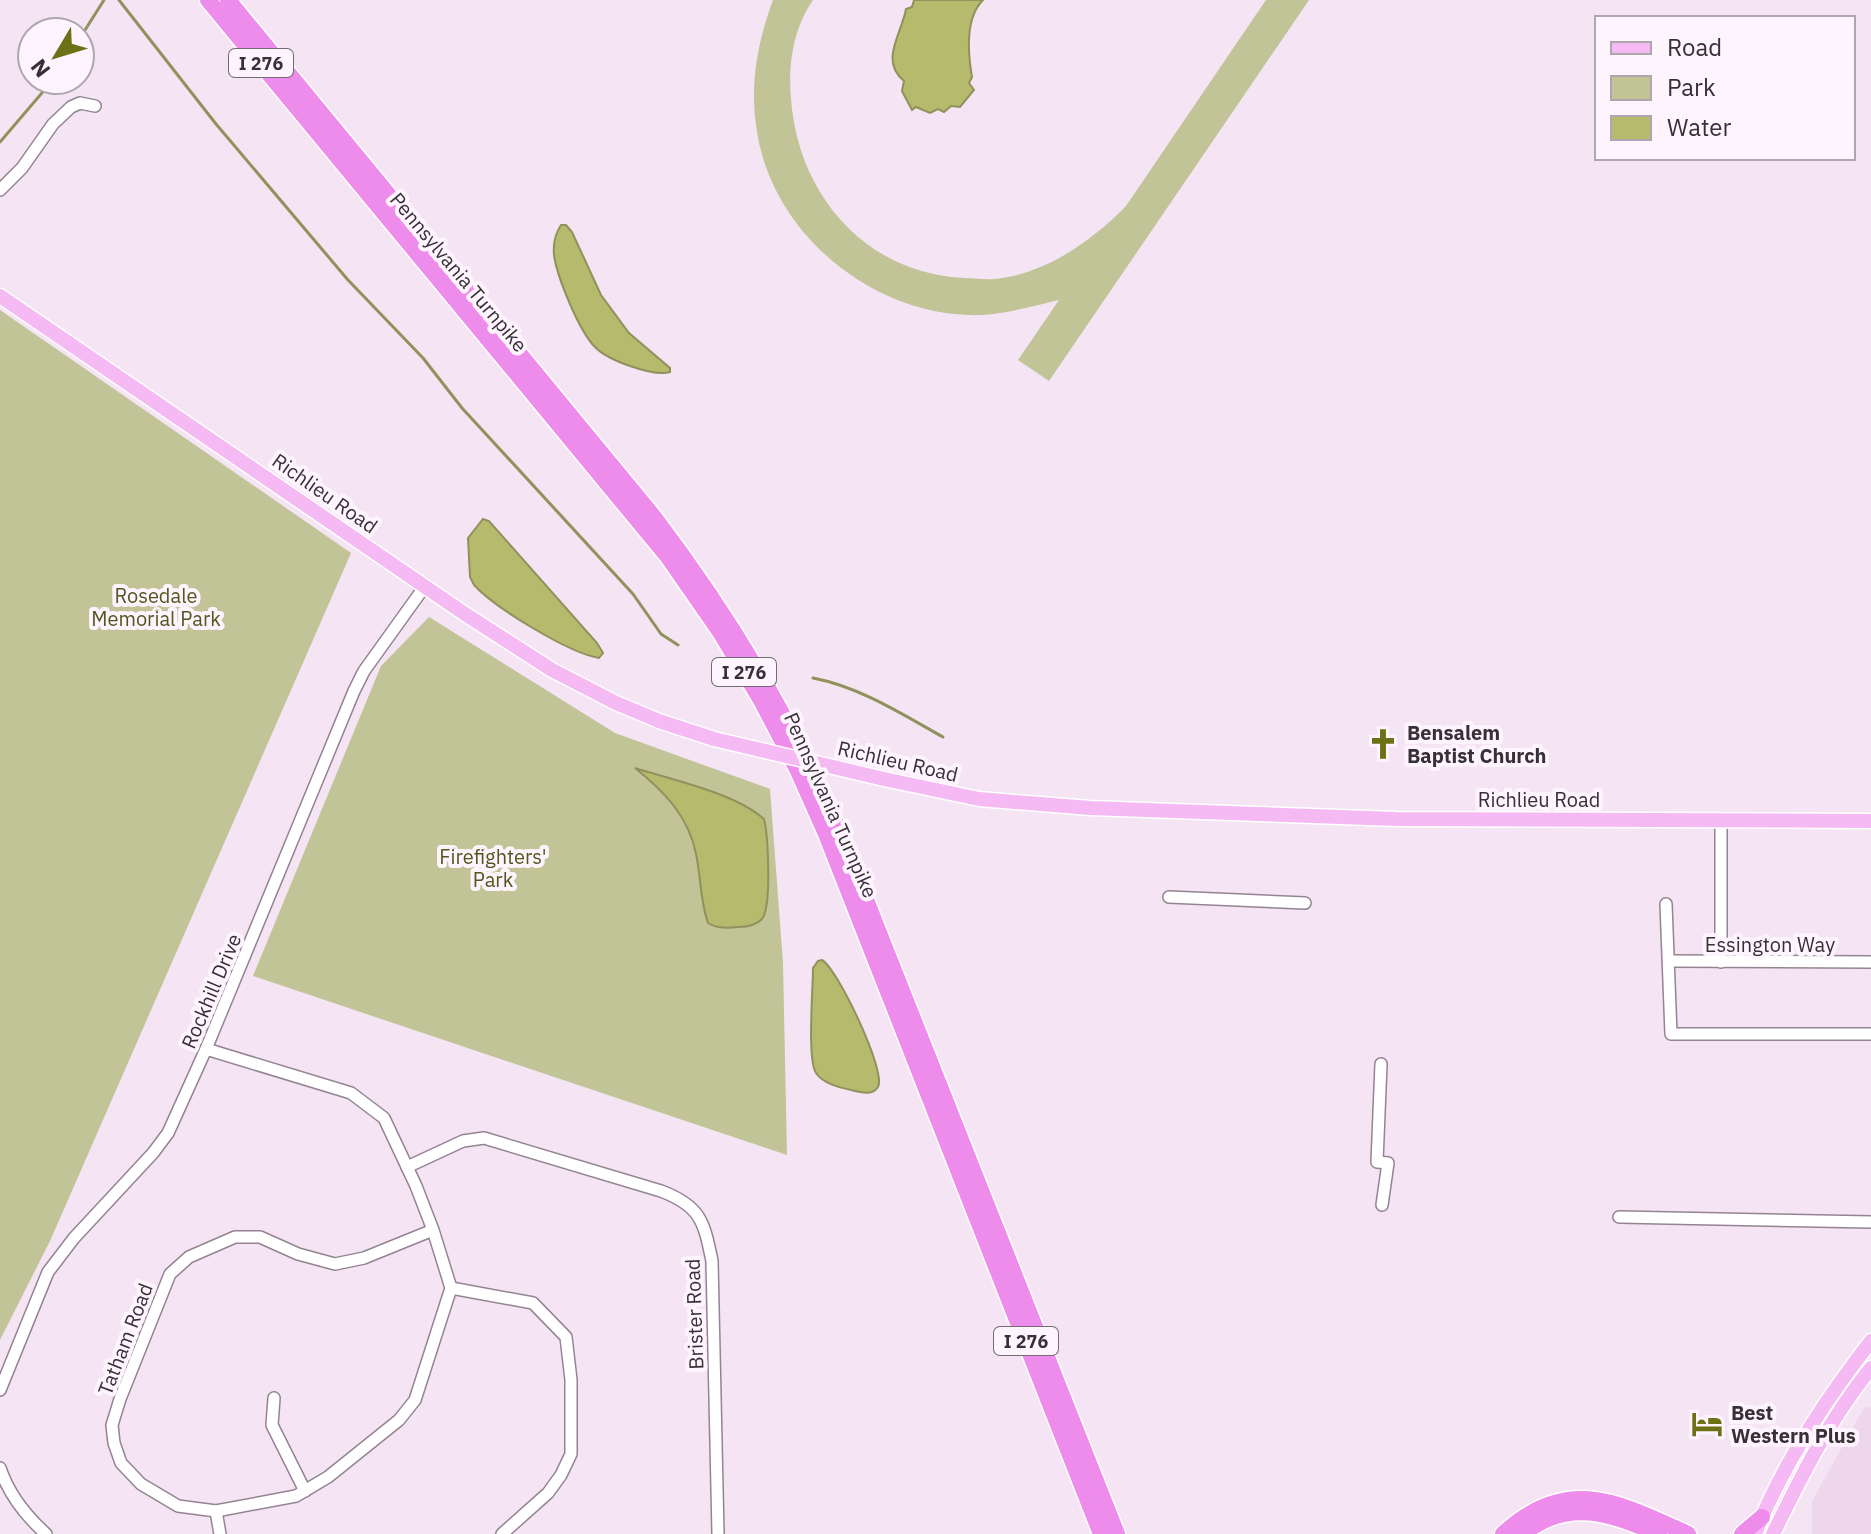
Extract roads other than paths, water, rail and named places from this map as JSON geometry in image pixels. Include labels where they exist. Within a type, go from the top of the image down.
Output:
[{"type":"highway","name":"Pennsylvania Turnpike","points":[[208,0],[668,557],[739,663],[779,734],[826,834],[1101,1534]]},
{"type":"highway","name":"Pennsylvania Turnpike","points":[[228,0],[654,517],[702,581],[754,661],[803,750],[836,824],[1117,1534]]},
{"type":"highway","points":[[1503,1534],[1533,1512],[1555,1503],[1589,1498],[1625,1506],[1688,1534]]},
{"type":"highway","points":[[1523,1534],[1551,1517],[1576,1511],[1598,1512],[1624,1519],[1659,1534]]},
{"type":"highway","points":[[1742,1534],[1762,1517]]},
{"type":"main road","name":"Richlieu Road","points":[[0,296],[552,670],[584,688],[659,721],[714,739],[979,799],[1040,806],[1396,819],[1871,821]]},
{"type":"main road","points":[[1755,1534],[1813,1424],[1871,1341]]},
{"type":"main road","points":[[1773,1534],[1801,1476],[1837,1415],[1871,1368]]},
{"type":"street","points":[[0,190],[22,168],[63,114],[80,103],[95,106]]},
{"type":"street","name":"Rockhill Drive","points":[[0,1390],[48,1272],[74,1238],[168,1133],[206,1049],[354,691],[364,671],[425,586]]},
{"type":"street","points":[[1721,821],[1721,962]]},
{"type":"street","points":[[1169,897],[1305,903]]},
{"type":"street","points":[[1666,904],[1671,1034],[1871,1034]]},
{"type":"street","name":"Essington Way","points":[[1669,961],[1871,962]]},
{"type":"street","points":[[206,1049],[351,1093],[384,1118],[433,1230],[451,1288],[533,1303],[566,1337],[571,1380],[571,1454],[548,1493],[509,1532]]},
{"type":"street","points":[[1381,1064],[1377,1162],[1388,1163],[1382,1205]]},
{"type":"street","name":"Brister Road","points":[[407,1167],[463,1141],[484,1138],[684,1199],[698,1215],[712,1261],[718,1534]]},
{"type":"street","points":[[1619,1217],[1871,1222]]},
{"type":"street","name":"Tatham Road","points":[[433,1230],[364,1258],[335,1264],[298,1254],[260,1237],[235,1237],[189,1257],[170,1274],[120,1399],[112,1425],[121,1463],[141,1484],[178,1506],[216,1511],[296,1496],[328,1477],[380,1436],[399,1420],[415,1400],[451,1288]]},
{"type":"street","points":[[274,1398],[272,1425],[305,1491]]},
{"type":"street","points":[[0,1468],[13,1498],[46,1534]]},
{"type":"street","points":[[216,1511],[220,1534]]},
{"type":"water","points":[[914,0],[983,0],[973,16],[969,37],[972,77],[969,83],[974,90],[960,107],[951,106],[944,112],[938,109],[930,113],[916,107],[912,110],[902,91],[904,81],[893,65],[894,46],[906,9],[912,7]]},
{"type":"water","points":[[561,225],[566,225],[572,232],[601,295],[629,333],[670,368],[670,372],[642,370],[620,362],[601,352],[589,339],[570,303],[556,265],[554,243]]},
{"type":"water","points":[[483,519],[489,521],[597,643],[603,653],[599,658],[570,648],[533,628],[474,585],[470,577],[468,538]]},
{"type":"water","points":[[635,768],[720,795],[764,819],[768,886],[765,912],[760,921],[731,928],[708,923],[696,854],[688,828],[674,806]]},
{"type":"water","points":[[822,960],[838,981],[859,1021],[875,1062],[878,1087],[868,1093],[839,1087],[824,1080],[813,1065],[813,968]]},
{"type":"waterway","points":[[94,16],[104,0]]},
{"type":"waterway","points":[[119,0],[216,124],[348,280],[423,358],[462,408],[633,594],[661,634],[678,645]]},
{"type":"waterway","points":[[0,142],[39,96]]},
{"type":"waterway","points":[[813,678],[864,695],[943,737]]},
{"type":"place","name":"Bensalem Baptist Church","points":[[1383,744]]},
{"type":"place","name":"Best Western Plus","points":[[1707,1424]]},
{"type":"park label","name":"Rosedale Memorial Park","points":[[156,606]]},
{"type":"park label","name":"Firefighters' Park","points":[[493,868]]}]
